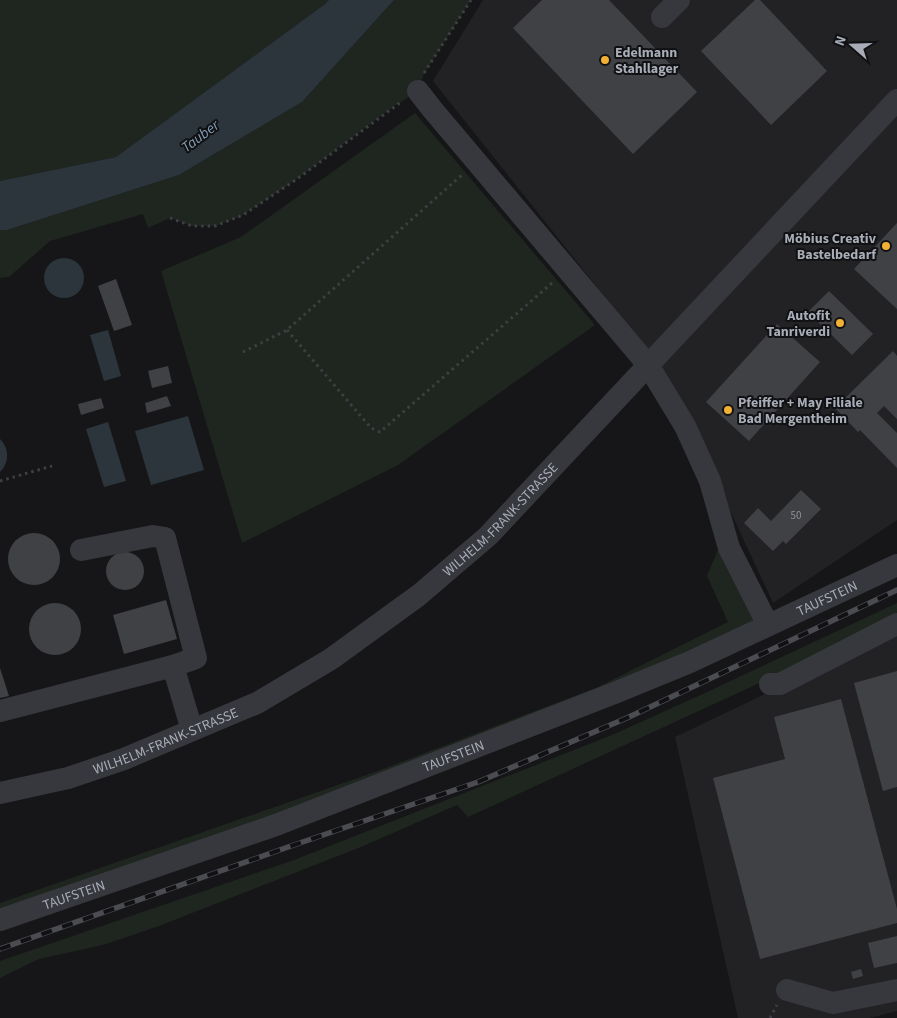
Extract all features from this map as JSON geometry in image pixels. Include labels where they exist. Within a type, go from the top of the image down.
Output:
[{"type":"street","points":[[662,17],[680,0]]},
{"type":"street","points":[[418,91],[648,365],[685,426],[710,481],[729,548],[768,625]]},
{"type":"street","name":"WILHELM-FRANK-STRASSE","points":[[0,793],[68,778],[124,759],[257,703],[331,659],[419,595],[488,536],[897,100]]},
{"type":"street","points":[[0,711],[173,666],[196,658],[165,538],[153,536],[81,550]]},
{"type":"street","name":"TAUFSTEIN","points":[[0,920],[276,826],[626,688],[690,662],[897,565]]},
{"type":"street","points":[[770,684],[780,684],[897,624]]},
{"type":"street","points":[[173,666],[192,730]]},
{"type":"street","points":[[787,990],[833,1003],[897,990]]},
{"type":"path","points":[[170,218],[192,226],[215,226],[243,215],[297,179],[418,91],[424,74],[471,0]]},
{"type":"path","points":[[243,352],[287,330],[476,162]]},
{"type":"path","points":[[287,330],[371,428],[380,432],[568,270]]},
{"type":"path","points":[[0,481],[52,466]]},
{"type":"shaded area","points":[[0,0],[329,0],[116,157],[0,181]]},
{"type":"shaded area","points":[[394,0],[471,0],[424,74],[418,91],[393,107],[297,179],[243,215],[215,226],[192,226],[170,218],[148,228],[143,214],[50,241],[9,277],[0,278],[0,230],[7,230],[179,175],[302,102]]},
{"type":"shaded area","points":[[483,0],[897,0],[897,520],[773,603],[667,375],[433,81]]},
{"type":"shaded area","points":[[415,113],[595,325],[398,465],[242,543],[161,271],[241,237]]},
{"type":"shaded area","points":[[725,533],[768,625],[0,920],[0,903],[375,772],[598,687],[728,622],[707,576]]},
{"type":"shaded area","points":[[897,603],[897,620],[468,817],[457,805],[361,847],[159,926],[103,945],[39,959],[0,978],[0,961],[294,860],[612,735]]},
{"type":"shaded area","points":[[897,631],[897,1011],[870,1018],[738,1018],[675,737]]},
{"type":"water","name":"Tauber","points":[[329,0],[394,0],[302,102],[179,175],[7,230],[0,230],[0,181],[116,157]]},
{"type":"water","points":[[68,258],[75,261],[81,267],[84,278],[83,286],[75,295],[68,298],[60,298],[53,295],[45,286],[44,274],[47,267],[56,259]]},
{"type":"water","points":[[108,330],[121,376],[104,381],[90,335]]},
{"type":"water","points":[[188,416],[204,470],[151,485],[135,431]]},
{"type":"water","points":[[108,422],[126,481],[104,487],[86,429]]},
{"type":"water","points":[[0,439],[7,451],[7,460],[0,472]]},
{"type":"building","name":"Edelmann Stahllager","points":[[542,0],[609,0],[697,92],[633,154],[513,28]]},
{"type":"building","points":[[755,0],[760,0],[827,71],[771,125],[701,51]]},
{"type":"building","name":"Möbius Creativ Bastelbedarf","points":[[897,223],[897,309],[854,269]]},
{"type":"building","points":[[116,279],[132,325],[114,331],[98,286]]},
{"type":"building","name":"Autofit Tanriverdi","points":[[829,291],[873,334],[852,355],[808,312]]},
{"type":"building","points":[[777,324],[820,362],[749,441],[706,402]]},
{"type":"building","points":[[893,351],[897,356],[897,419],[884,406],[877,413],[897,433],[897,468],[860,430],[858,432],[835,408]]},
{"type":"building","points":[[168,366],[172,383],[152,388],[148,371]]},
{"type":"building","points":[[167,396],[171,406],[147,413],[145,403]]},
{"type":"building","points":[[101,398],[104,408],[81,415],[78,404]]},
{"type":"building","points":[[801,490],[821,509],[786,544],[783,541],[773,551],[744,523],[758,508],[771,521]]},
{"type":"building","points":[[34,533],[44,535],[52,541],[58,549],[60,559],[58,569],[52,577],[44,583],[34,585],[24,583],[16,577],[10,569],[8,559],[10,549],[16,541],[24,535]]},
{"type":"building","points":[[125,552],[138,558],[144,571],[138,584],[125,590],[112,584],[106,571],[112,558]]},
{"type":"building","points":[[166,600],[177,639],[124,654],[113,615]]},
{"type":"building","points":[[55,603],[65,605],[73,611],[79,619],[81,629],[79,639],[73,647],[65,653],[55,655],[45,653],[37,647],[31,639],[29,629],[31,619],[37,611],[45,605]]},
{"type":"building","points":[[0,668],[9,696],[0,698]]},
{"type":"building","points":[[897,671],[897,787],[883,791],[854,683]]},
{"type":"building","points":[[841,699],[897,909],[897,923],[760,959],[713,778],[785,759],[774,717]]},
{"type":"building","points":[[897,936],[897,963],[874,968],[868,943]]},
{"type":"building","points":[[861,969],[863,976],[853,979],[851,972]]},
{"type":"railway","points":[[0,949],[478,782],[629,717],[897,590]]},
{"type":"place","name":"Edelmann Stahllager","points":[[605,60]]},
{"type":"place","name":"Möbius Creativ Bastelbedarf","points":[[886,246]]},
{"type":"place","name":"Autofit Tanriverdi","points":[[840,323]]},
{"type":"place","name":"Pfeiffer + May Filiale Bad Mergentheim","points":[[728,410]]}]
